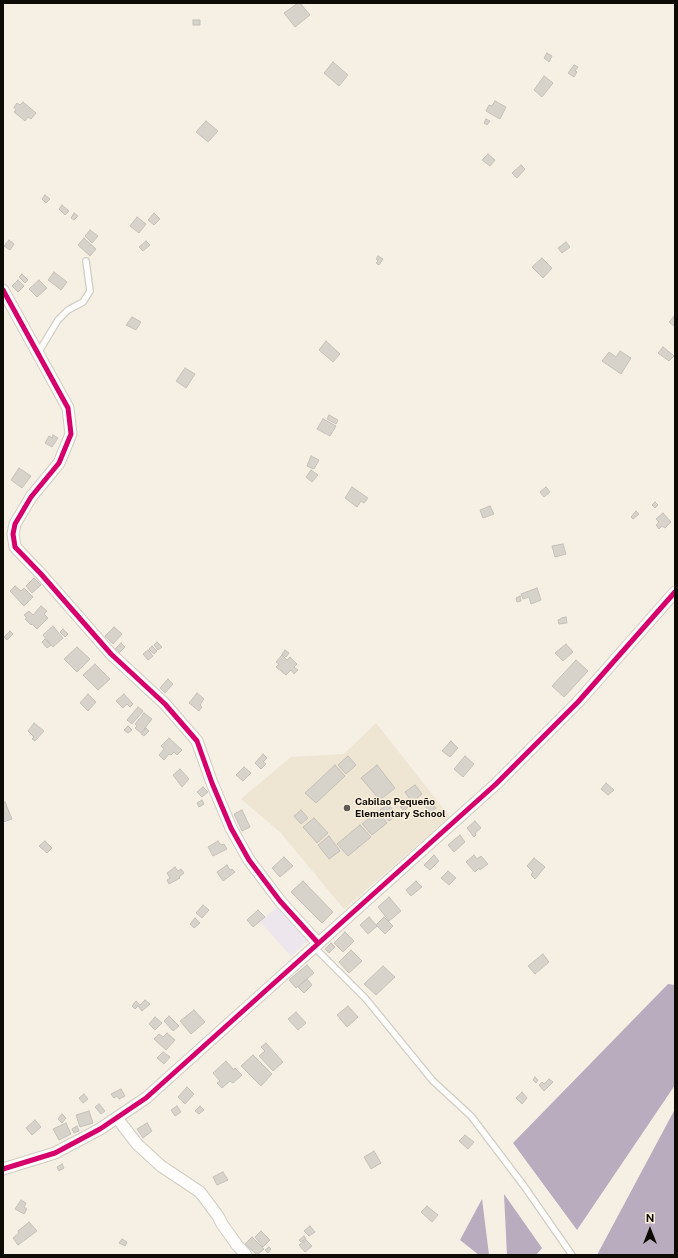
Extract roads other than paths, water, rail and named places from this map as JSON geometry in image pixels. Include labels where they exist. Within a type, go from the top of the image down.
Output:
[{"type":"street","points":[[3,290],[68,408],[71,434],[59,463],[31,497],[15,524],[13,534],[15,547],[41,574],[111,654],[165,704],[197,741],[212,783],[231,828],[248,860],[316,945]]},
{"type":"street","points":[[3,529],[13,534]]},
{"type":"street","points":[[3,1169],[55,1153],[100,1129],[146,1098],[496,784],[578,702],[675,592]]},
{"type":"street","points":[[117,1118],[137,1144],[161,1166],[200,1192],[237,1245],[246,1255]]},
{"type":"lane","points":[[38,353],[58,320],[68,310],[83,302],[90,291],[86,261]]},
{"type":"lane","points":[[316,945],[366,999],[433,1081],[471,1116],[524,1186],[572,1255]]},
{"type":"place","name":"Cabilao Pequeño Elementary School","points":[[347,808]]}]
